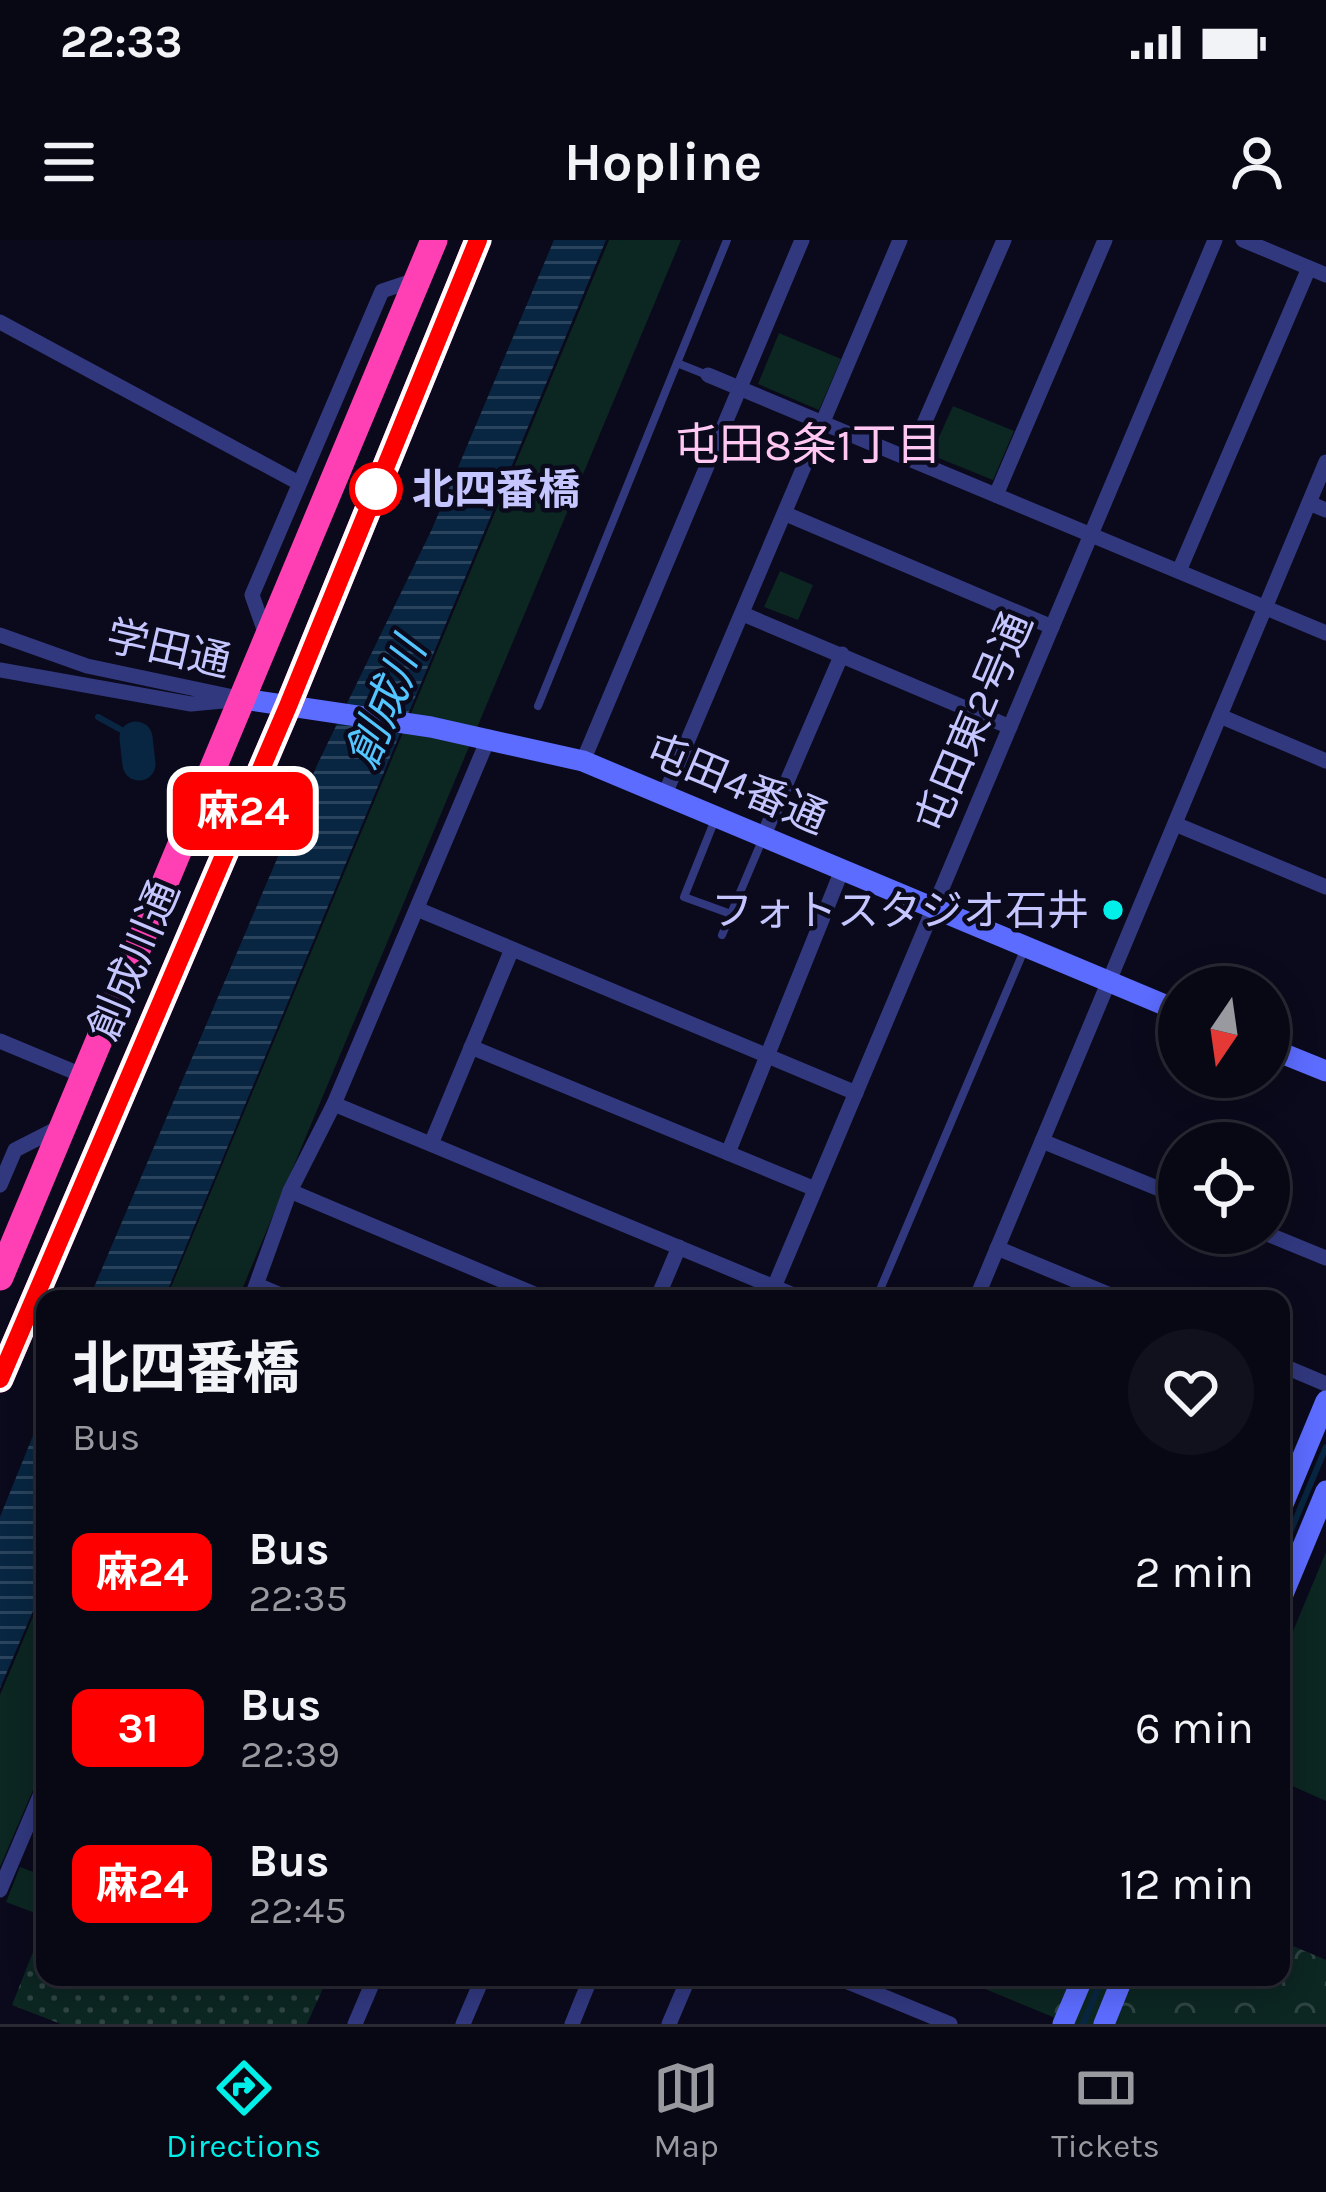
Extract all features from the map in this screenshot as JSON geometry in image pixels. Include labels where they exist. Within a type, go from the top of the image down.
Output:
[{"type":"highway","name":"創成川通","points":[[0,1277],[434,240]]},
{"type":"highway","name":"創成川通","points":[[38,1290],[288,706],[478,240]]},
{"type":"highway","name":"創成川通","points":[[0,1379],[36,1295]]},
{"type":"street","points":[[583,761],[802,240]]},
{"type":"street","points":[[665,794],[900,240]]},
{"type":"street","points":[[909,458],[1004,240]]},
{"type":"street","points":[[996,495],[1105,240]]},
{"type":"street","name":"屯田東2号通","points":[[772,1290],[1215,240]]},
{"type":"street","points":[[1244,240],[1326,275]]},
{"type":"street","points":[[1179,571],[1309,268]]},
{"type":"street","points":[[267,638],[252,595],[297,482],[382,291],[417,280]]},
{"type":"street","points":[[0,322],[297,482]]},
{"type":"street","points":[[708,375],[1326,633]]},
{"type":"street","points":[[980,1290],[1326,462]]},
{"type":"street","points":[[1309,503],[1326,510]]},
{"type":"street","points":[[786,514],[1052,627]]},
{"type":"street","points":[[742,614],[1010,727]]},
{"type":"street","name":"学田通","points":[[0,635],[87,666],[243,699]]},
{"type":"street","points":[[764,837],[842,654]]},
{"type":"street","name":"学田通","points":[[0,670],[191,704],[243,699]]},
{"type":"street","name":"屯田4番通","points":[[243,699],[490,737],[583,761],[1158,1002]]},
{"type":"street","points":[[1220,716],[1326,761]]},
{"type":"street","points":[[255,1290],[290,1190],[334,1104],[490,737]]},
{"type":"street","points":[[1175,824],[1326,887]]},
{"type":"street","points":[[728,1153],[842,869]]},
{"type":"street","points":[[417,909],[856,1093]]},
{"type":"street","points":[[431,1144],[512,949]]},
{"type":"street","points":[[0,1041],[84,1076]]},
{"type":"street","points":[[471,1047],[815,1189]]},
{"type":"street","points":[[1290,1056],[1326,1071]]},
{"type":"street","points":[[334,1104],[679,1247],[765,1290]]},
{"type":"street","points":[[0,1185],[15,1150],[64,1125]]},
{"type":"street","points":[[1042,1141],[1158,1189]]},
{"type":"street","points":[[290,1190],[524,1290]]},
{"type":"street","points":[[1290,1243],[1326,1258]]},
{"type":"street","points":[[661,1290],[679,1247]]},
{"type":"street","points":[[997,1248],[1098,1290]]},
{"type":"street","points":[[1290,1369],[1326,1384]]},
{"type":"street","points":[[1290,1488],[1326,1401]]},
{"type":"street","points":[[1290,1501],[1320,1505],[1290,1577]]},
{"type":"street","points":[[0,1891],[36,1805]]},
{"type":"street","points":[[355,2024],[371,1986]]},
{"type":"street","points":[[463,2024],[479,1986]]},
{"type":"street","points":[[572,2024],[587,1986]]},
{"type":"street","points":[[670,2024],[685,1986]]},
{"type":"street","points":[[858,1986],[950,2024]]},
{"type":"street","points":[[1064,2024],[1079,1986]]},
{"type":"street","points":[[1104,2024],[1120,1986]]},
{"type":"lane","points":[[538,706],[727,240]]},
{"type":"lane","points":[[677,363],[708,375]]},
{"type":"lane","points":[[717,817],[684,897],[731,914]]},
{"type":"lane","points":[[722,935],[764,837]]},
{"type":"lane","points":[[880,1290],[1025,946]]},
{"type":"green space","points":[[609,240],[681,240],[242,1290],[170,1290]]},
{"type":"green space","points":[[779,333],[841,359],[819,410],[758,384]]},
{"type":"green space","points":[[953,406],[1014,431],[993,480],[931,455]]},
{"type":"green space","points":[[780,571],[813,585],[798,620],[764,607]]},
{"type":"green space","points":[[1326,1552],[1326,1801],[1290,1785],[1290,1638]]},
{"type":"green space","points":[[36,1609],[36,1783],[0,1867],[0,1695]]},
{"type":"green space","points":[[20,1867],[36,1873],[36,1913],[6,1902]]},
{"type":"green space","points":[[36,1945],[36,1986],[324,1986],[307,2024],[61,2024],[12,2005]]},
{"type":"green space","points":[[1290,1945],[1326,1960],[1326,2024],[1070,2024],[978,1986],[1290,1986]]},
{"type":"water","name":"創成川","points":[[554,240],[606,240],[168,1290],[93,1290],[318,763],[432,529]]},
{"type":"water","points":[[36,1428],[36,1604],[0,1688],[0,1517]]},
{"type":"waterway","points":[[98,717],[136,738]]},
{"type":"waterway","points":[[136,738],[139,764]]},
{"type":"waterway","points":[[1290,1533],[1326,1447]]},
{"type":"waterway","points":[[1083,2024],[1099,1986]]},
{"type":"bus line","name":"麻24","points":[[38,1290],[288,706],[478,240]]},
{"type":"bus line","name":"麻24","points":[[0,1379],[36,1295]]},
{"type":"place","name":"北四番橋","points":[[376,489]]},
{"type":"place","name":"フォトスタジオ石井","points":[[1113,910]]},
{"type":"district","name":"屯田8条1丁目","points":[[808,444]]}]
